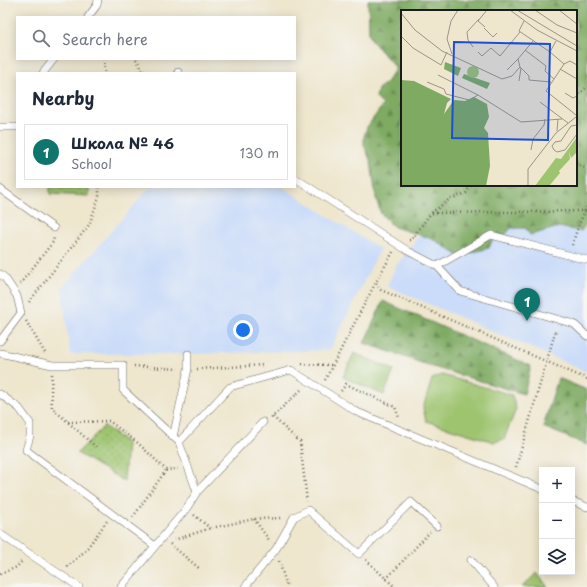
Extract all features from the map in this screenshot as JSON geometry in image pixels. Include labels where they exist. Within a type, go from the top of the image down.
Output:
[{"type":"lane","points":[[89,16],[97,5],[98,0]]},
{"type":"lane","points":[[44,72],[53,60]]},
{"type":"lane","points":[[0,127],[16,127]]},
{"type":"lane","points":[[296,179],[397,245],[437,266],[460,291],[574,324],[587,336]]},
{"type":"lane","points":[[0,189],[54,228]]},
{"type":"lane","points":[[437,266],[491,235],[587,260]]},
{"type":"lane","points":[[0,274],[5,278],[15,292],[21,313],[0,342]]},
{"type":"lane","points":[[0,353],[52,365],[123,365],[123,390],[179,442],[197,492]]},
{"type":"lane","points":[[173,437],[188,369],[188,354]]},
{"type":"lane","points":[[179,442],[230,387],[291,370],[357,412],[539,488]]},
{"type":"lane","points":[[0,394],[19,408],[30,423],[30,436],[26,450],[155,546]]},
{"type":"lane","points":[[121,587],[186,509],[197,492],[263,422]]},
{"type":"lane","points":[[245,587],[276,549],[294,517],[308,510],[359,554],[411,502],[436,526]]},
{"type":"lane","points":[[575,502],[587,507]]},
{"type":"lane","points":[[0,534],[79,587]]},
{"type":"lane","points":[[471,560],[494,587]]},
{"type":"path","points":[[104,60],[106,72]]},
{"type":"path","points":[[137,60],[144,72]]},
{"type":"path","points":[[577,96],[587,87]]},
{"type":"path","points":[[577,164],[587,169]]},
{"type":"path","points":[[324,382],[397,245],[411,240],[432,213],[450,199],[466,193],[470,186]]},
{"type":"path","points":[[96,447],[52,408],[52,365],[21,313],[89,225],[99,197],[99,188]]},
{"type":"path","points":[[569,255],[578,227],[586,212],[587,206]]},
{"type":"path","points":[[432,213],[586,212]]},
{"type":"path","points":[[15,292],[53,242],[54,228]]},
{"type":"path","points":[[376,282],[381,290],[587,379]]},
{"type":"path","points":[[513,477],[559,319]]},
{"type":"path","points":[[301,364],[333,365]]},
{"type":"path","points":[[123,365],[176,369]]},
{"type":"path","points":[[188,369],[271,365]]},
{"type":"path","points":[[301,390],[273,417],[300,442],[308,510]]},
{"type":"path","points":[[67,422],[109,421],[138,443],[166,470],[189,468]]},
{"type":"path","points":[[127,526],[166,470]]},
{"type":"path","points":[[186,509],[211,528]]},
{"type":"path","points":[[59,574],[85,551],[112,514]]},
{"type":"path","points":[[200,569],[168,542],[211,528],[254,519],[294,517]]},
{"type":"path","points":[[254,519],[276,549],[287,587]]},
{"type":"path","points":[[386,578],[436,526]]},
{"type":"path","points":[[0,574],[17,567],[29,554]]},
{"type":"path","points":[[359,554],[395,587]]},
{"type":"shaded area","points":[[149,188],[284,188],[380,249],[330,350],[188,354],[70,354],[62,288]]},
{"type":"shaded area","points":[[430,220],[568,223],[587,231],[587,372],[387,286],[396,266]]},
{"type":"green space","points":[[368,0],[587,0],[587,223],[581,231],[559,227],[530,235],[526,228],[511,228],[506,234],[492,241],[489,248],[459,256],[433,239],[394,227],[381,214],[376,198],[371,162],[364,145],[364,136],[367,127],[383,105],[376,98],[378,89],[385,84],[396,68],[372,41],[369,33]]},
{"type":"green space","points":[[50,188],[89,188],[89,196],[50,194]]},
{"type":"green space","points":[[383,301],[531,366],[524,394],[433,367],[364,343]]},
{"type":"green space","points":[[354,353],[394,370],[384,395],[343,377]]},
{"type":"green space","points":[[442,375],[512,395],[516,409],[504,439],[494,442],[426,421],[423,408],[432,379]]},
{"type":"green space","points":[[558,378],[587,390],[587,445],[543,427]]},
{"type":"green space","points":[[104,426],[127,443],[124,481],[77,453]]},
{"type":"green space","points":[[537,573],[548,587],[522,587]]},
{"type":"place","name":"Школа № 46","points":[[527,321]]}]
